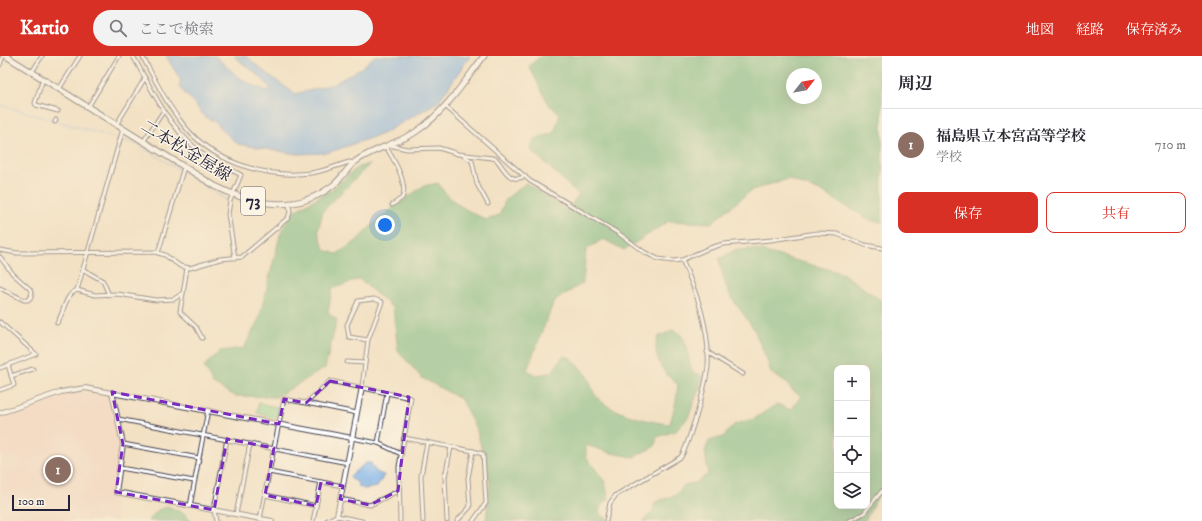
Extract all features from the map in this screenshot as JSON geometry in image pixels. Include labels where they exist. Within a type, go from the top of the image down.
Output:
[{"type":"main road","name":"二本松金屋線","points":[[6,56],[144,142],[183,170],[233,195],[254,202],[275,204],[289,204],[319,195],[340,180],[354,163],[418,130],[457,93],[484,56]]},
{"type":"street","points":[[0,65],[2,56]]},
{"type":"street","points":[[32,72],[42,56]]},
{"type":"street","points":[[59,89],[80,56]]},
{"type":"street","points":[[88,107],[119,56]]},
{"type":"street","points":[[133,56],[163,112],[184,139],[210,160],[241,175],[229,206],[228,220],[235,258]]},
{"type":"street","points":[[142,56],[179,120],[198,141],[225,158],[258,171],[277,174],[312,173],[349,162],[354,163]]},
{"type":"street","points":[[116,125],[145,78]]},
{"type":"street","points":[[43,79],[35,103],[36,105],[58,111]]},
{"type":"street","points":[[445,106],[525,176],[618,233],[649,255],[665,260],[682,260],[707,248],[723,244],[771,240],[817,233],[838,234],[865,245],[882,248]]},
{"type":"street","points":[[144,142],[163,112]]},
{"type":"street","points":[[57,323],[61,318],[69,296],[77,290],[84,270],[123,129]]},
{"type":"street","points":[[387,146],[407,149],[439,148],[461,154],[492,158],[496,159],[512,178],[518,179],[525,176]]},
{"type":"street","points":[[387,146],[398,166],[404,190],[402,198],[392,205]]},
{"type":"street","points":[[461,154],[472,161],[476,184],[488,204]]},
{"type":"street","points":[[158,253],[183,170]]},
{"type":"street","points":[[0,250],[19,253],[158,253],[180,266],[188,268],[220,259],[242,257],[288,218],[290,212],[289,204]]},
{"type":"street","points":[[0,257],[13,274],[30,289],[32,296],[28,300],[24,300],[0,288]]},
{"type":"street","points":[[606,521],[610,503],[616,495],[676,460],[684,452],[702,397],[707,375],[708,352],[700,307],[682,260]]},
{"type":"street","points":[[188,268],[182,292],[180,312],[196,327],[202,338]]},
{"type":"street","points":[[84,270],[103,281],[109,295]]},
{"type":"street","points":[[77,290],[95,296],[117,294],[156,300],[174,299],[182,292]]},
{"type":"street","points":[[337,516],[362,388],[368,340],[382,302],[374,299],[358,301],[347,325],[349,337],[368,340]]},
{"type":"street","points":[[0,322],[36,352],[34,356],[0,368]]},
{"type":"street","points":[[708,352],[743,374]]},
{"type":"street","points":[[347,362],[365,364]]},
{"type":"street","points":[[0,390],[14,386],[8,366]]},
{"type":"street","points":[[11,376],[33,369]]},
{"type":"street","points":[[306,404],[330,381],[411,398],[401,454],[398,491],[400,521]]},
{"type":"street","points":[[0,413],[79,388],[112,392],[378,443],[401,454]]},
{"type":"street","points":[[112,392],[123,444],[116,492],[272,521]]},
{"type":"street","points":[[378,443],[387,393]]},
{"type":"street","points":[[260,518],[284,399],[357,413]]},
{"type":"street","points":[[190,506],[208,410]]},
{"type":"street","points":[[118,419],[203,434],[348,463]]},
{"type":"street","points":[[404,438],[483,454],[486,503],[473,521]]},
{"type":"street","points":[[216,521],[214,510],[227,439]]},
{"type":"street","points":[[423,521],[421,476],[427,442]]},
{"type":"street","points":[[123,444],[199,458]]},
{"type":"street","points":[[236,514],[250,444]]},
{"type":"street","points":[[447,521],[445,477],[451,447]]},
{"type":"street","points":[[456,521],[470,507],[468,478],[473,451]]},
{"type":"street","points":[[120,468],[194,481]]},
{"type":"street","points":[[269,472],[343,486]]},
{"type":"street","points":[[313,521],[321,482]]},
{"type":"street","points":[[340,499],[370,505],[398,491]]},
{"type":"street","points":[[849,521],[864,513],[882,491]]},
{"type":"street","points":[[265,495],[316,506]]},
{"type":"street","points":[[327,521],[337,516],[362,521]]},
{"type":"highlighted area","points":[[330,381],[409,397],[398,491],[370,505],[340,499],[343,486],[321,482],[316,506],[265,495],[274,448],[227,439],[214,510],[116,492],[123,444],[112,392],[279,424],[284,399],[306,403]]},
{"type":"shaded area","points":[[76,392],[108,396],[121,444],[113,496],[117,521],[0,521],[0,419]]},
{"type":"green space","points":[[541,56],[882,56],[882,222],[872,221],[820,191],[788,179],[752,190],[711,223],[669,221],[624,250],[603,239],[586,250],[583,283],[554,301],[527,370],[536,375],[552,372],[563,356],[571,358],[586,374],[596,396],[602,402],[630,416],[670,424],[676,401],[678,384],[663,370],[657,357],[656,344],[658,337],[673,330],[683,337],[693,373],[700,374],[703,378],[688,418],[676,431],[657,437],[655,446],[634,457],[611,453],[586,445],[586,457],[605,482],[609,499],[601,505],[599,513],[610,521],[486,521],[490,482],[477,431],[461,399],[422,378],[398,351],[393,308],[359,279],[332,289],[328,313],[337,320],[325,368],[276,397],[235,396],[213,384],[204,366],[220,351],[244,348],[259,319],[280,235],[291,213],[332,189],[358,167],[370,164],[323,211],[318,231],[325,250],[337,254],[355,242],[377,220],[423,186],[438,183],[442,190],[453,201],[487,220],[499,215],[506,199],[526,183],[566,210],[579,195],[530,149],[535,139],[554,133],[560,114],[549,105],[529,66]]},
{"type":"green space","points":[[754,249],[842,273],[882,301],[882,488],[865,521],[643,521],[653,511],[655,502],[676,495],[684,485],[695,483],[708,474],[705,451],[709,441],[723,437],[735,424],[754,419],[777,404],[791,410],[801,396],[791,389],[786,382],[771,373],[754,329],[731,297],[725,284],[719,259],[735,250]]},
{"type":"green space","points":[[259,403],[280,408],[277,419],[257,413]]},
{"type":"green space","points":[[168,506],[185,514],[192,521],[148,521],[158,510]]},
{"type":"water","points":[[166,56],[216,56],[232,72],[245,81],[267,91],[271,90],[260,77],[234,56],[247,56],[264,71],[295,94],[334,84],[361,68],[375,56],[470,56],[438,102],[382,134],[327,153],[296,154],[238,144],[218,126],[216,122],[205,117],[192,100],[185,94],[180,86],[180,79]]},
{"type":"water","points":[[366,463],[371,463],[376,471],[384,475],[377,487],[365,489],[359,487],[357,482],[350,478],[352,474]]},
{"type":"waterway","points":[[0,105],[119,139]]},
{"type":"waterway","points":[[122,140],[139,145],[227,200]]},
{"type":"place","name":"福島県立本宮高等学校","points":[[58,470]]}]
